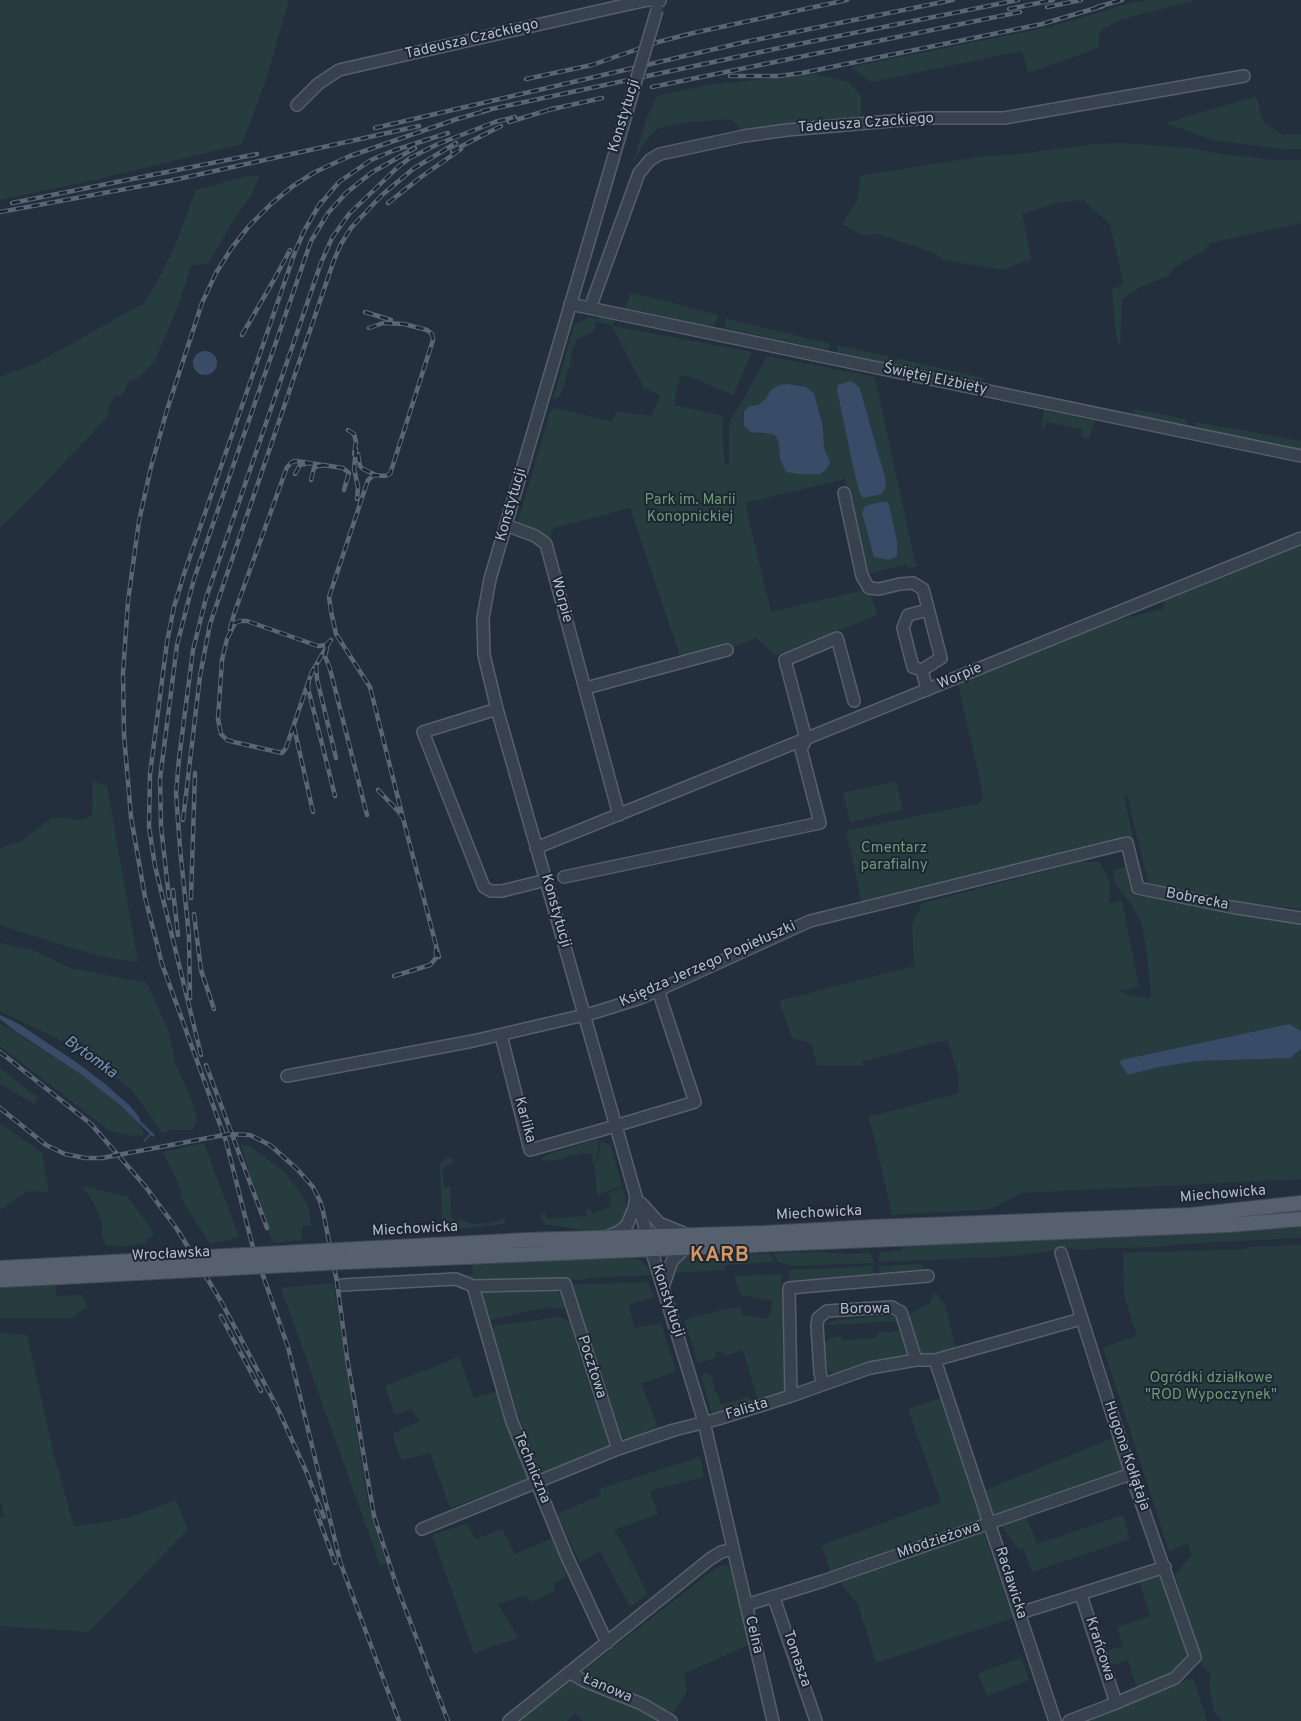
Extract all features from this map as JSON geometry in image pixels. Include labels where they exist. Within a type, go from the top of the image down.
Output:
[{"type":"main road","name":"Miechowicka","points":[[687,1241],[764,1233],[872,1227],[1191,1215],[1301,1203]]},
{"type":"main road","name":"Miechowicka","points":[[342,1256],[457,1256],[687,1241],[1228,1225],[1301,1219]]},
{"type":"main road","name":"Miechowicka","points":[[342,1256],[448,1245],[599,1238],[649,1243]]},
{"type":"main road","name":"Wrocławska","points":[[0,1280],[59,1271],[342,1256]]},
{"type":"main road","name":"Wrocławska","points":[[0,1268],[59,1271]]},
{"type":"street","name":"Tadeusza Czackiego","points":[[297,105],[318,84],[339,70],[608,8],[648,0],[659,4]]},
{"type":"street","name":"Konstytucji","points":[[659,4],[489,586],[483,625],[484,655],[536,848],[649,1243],[704,1422],[733,1549]]},
{"type":"street","name":"Tadeusza Czackiego","points":[[590,308],[639,174],[650,160],[660,154],[744,136],[787,130],[926,118],[1004,118],[1244,76]]},
{"type":"street","name":"Świętej Elżbiety","points":[[570,304],[1301,456]]},
{"type":"street","points":[[844,493],[862,576],[869,588],[879,589],[914,583],[923,589],[941,658],[922,670]]},
{"type":"street","name":"Worpie","points":[[506,524],[513,529],[536,536],[546,544],[619,814]]},
{"type":"street","name":"Worpie","points":[[536,848],[1301,538]]},
{"type":"street","points":[[922,670],[913,667],[903,628],[908,615],[928,610]]},
{"type":"street","points":[[564,877],[820,822],[801,749],[806,739],[785,660],[837,638],[854,701]]},
{"type":"street","points":[[586,688],[727,650]]},
{"type":"street","points":[[922,670],[927,690]]},
{"type":"street","points":[[498,709],[423,732],[484,887],[491,891],[502,891],[546,880]]},
{"type":"street","name":"Bobrecka","points":[[1127,843],[1138,888],[1231,907],[1301,918]]},
{"type":"street","name":"Księdza Jerzego Popiełuszki","points":[[287,1076],[502,1035],[585,1016],[641,998],[810,921],[1127,843]]},
{"type":"street","name":"Karlika","points":[[502,1035],[530,1150],[695,1102],[658,990]]},
{"type":"street","points":[[599,1238],[618,1232],[627,1224],[634,1208],[636,1195]]},
{"type":"street","points":[[636,1195],[644,1208],[659,1223],[687,1241],[672,1261],[663,1287]]},
{"type":"street","name":"Hugona Kołłątaja","points":[[1061,1252],[1131,1474],[1195,1657],[1175,1678],[1116,1704]]},
{"type":"street","points":[[791,1396],[789,1288],[928,1276]]},
{"type":"street","points":[[342,1285],[456,1279],[472,1286]]},
{"type":"street","name":"Pocztowa","points":[[472,1286],[565,1284],[618,1449]]},
{"type":"street","name":"Techniczna","points":[[472,1286],[512,1422],[538,1482],[566,1556],[607,1643]]},
{"type":"street","name":"Borowa","points":[[823,1384],[820,1373],[818,1318],[827,1311],[892,1307],[901,1312],[916,1360]]},
{"type":"street","name":"Falista","points":[[422,1529],[618,1449],[674,1430],[791,1396],[878,1366],[916,1360],[935,1360],[1081,1319]]},
{"type":"street","name":"Racławicka","points":[[935,1360],[1055,1721]]},
{"type":"street","name":"Młodzieżowa","points":[[746,1605],[774,1598],[1062,1500],[1131,1474]]},
{"type":"street","points":[[509,1721],[710,1559],[722,1552],[733,1549]]},
{"type":"street","name":"Celna","points":[[733,1549],[773,1721]]},
{"type":"street","points":[[1020,1613],[1165,1567]]},
{"type":"street","name":"Krańcowa","points":[[1081,1595],[1116,1704]]},
{"type":"street","name":"Tomasza","points":[[774,1598],[816,1721]]},
{"type":"street","name":"Łanowa","points":[[569,1672],[584,1681],[642,1704],[671,1721]]},
{"type":"street","points":[[1069,1721],[1116,1704]]},
{"type":"green space","points":[[0,0],[289,0],[266,80],[242,144],[99,179],[0,200]]},
{"type":"green space","points":[[1148,0],[1197,0],[1119,20],[1100,31],[1098,48],[1028,73],[1022,51],[871,82],[851,67],[1054,26],[1130,3]]},
{"type":"green space","points":[[814,74],[849,82],[861,96],[861,112],[858,119],[744,132],[730,119],[682,123],[657,129],[643,144],[633,164],[646,119],[657,96],[708,85]]},
{"type":"green space","points":[[1256,96],[1264,123],[1283,135],[1301,134],[1301,149],[1282,149],[1213,140],[1166,123]]},
{"type":"green space","points":[[1121,143],[1189,148],[1273,160],[1301,160],[1301,223],[1210,243],[1205,250],[1178,265],[1167,276],[1142,286],[1122,299],[1120,347],[1116,335],[1112,288],[1119,287],[1123,282],[1110,224],[1083,200],[1061,202],[1022,214],[1031,259],[1003,270],[944,260],[934,253],[879,234],[863,235],[842,224],[857,202],[860,176],[984,156],[1011,155],[1095,144]]},
{"type":"green space","points":[[248,176],[259,176],[253,193],[234,219],[208,264],[191,265],[181,298],[155,361],[137,379],[129,381],[122,396],[115,395],[108,410],[109,415],[25,504],[0,527],[0,377],[39,362],[144,303],[154,288],[174,248],[196,190]]},
{"type":"green space","points":[[631,293],[718,315],[715,325],[625,308]]},
{"type":"green space","name":"Park im. Marii Konopnickiej","points":[[599,316],[614,320],[613,326],[752,352],[733,395],[691,377],[680,375],[674,405],[723,416],[722,432],[725,464],[729,465],[729,427],[731,419],[767,356],[875,377],[915,562],[918,566],[908,568],[907,564],[870,573],[869,589],[877,615],[776,655],[755,638],[727,650],[682,662],[630,508],[557,527],[551,531],[552,538],[517,525],[550,412],[556,408],[612,422],[616,412],[652,416],[660,395],[644,388],[612,326],[598,321],[594,323],[595,328],[593,331],[577,339],[560,396],[553,399],[574,326],[589,317],[598,319]],"holes":[[[788,384],[805,387],[814,393],[823,427],[824,448],[830,462],[780,459],[779,443],[776,436],[758,434],[750,406],[758,405],[766,399],[770,391]],[[838,385],[860,389],[886,481],[885,488],[861,497],[837,390]],[[845,479],[869,589],[771,612],[745,503]]]},
{"type":"green space","points":[[725,318],[831,344],[827,350],[725,328]]},
{"type":"green space","points":[[837,345],[984,378],[980,383],[925,372],[838,352]]},
{"type":"green space","points":[[1134,409],[1189,420],[1185,426],[1135,415]]},
{"type":"green space","points":[[1044,410],[1094,421],[1089,439],[1081,437],[1082,429],[1046,422],[1044,429],[1041,428]]},
{"type":"green space","points":[[1195,422],[1301,441],[1301,452],[1294,450],[1294,447],[1196,427]]},
{"type":"green space","name":"Cmentarz parafialny","points":[[1301,544],[1301,909],[1231,901],[1149,885],[1127,795],[1124,796],[1133,839],[862,904],[846,831],[980,803],[983,794],[958,684],[1108,622],[1164,609],[1163,600]]},
{"type":"green space","points":[[93,781],[107,786],[138,962],[88,953],[0,925],[0,848],[20,842],[52,818],[64,817],[78,821],[92,816]]},
{"type":"green space","points":[[896,781],[903,810],[850,822],[843,793]]},
{"type":"green space","points":[[1080,862],[1099,862],[1110,884],[1109,903],[1122,901],[1139,986],[1119,991],[1132,996],[1150,999],[1147,955],[1142,924],[1132,905],[1115,884],[1113,870],[1126,867],[1129,885],[1135,896],[1148,894],[1301,919],[1301,1031],[1289,1024],[1121,1060],[1128,1075],[1159,1067],[1198,1061],[1290,1058],[1301,1049],[1301,1179],[1020,1193],[992,1209],[892,1215],[868,1117],[957,1094],[959,1091],[958,1073],[948,1041],[941,1041],[864,1061],[861,1058],[864,1066],[817,1065],[811,1043],[792,1038],[779,1001],[914,966],[912,924],[920,909],[920,904]]},
{"type":"green space","points":[[0,943],[35,951],[70,968],[147,983],[169,1032],[175,1062],[192,1101],[197,1120],[193,1130],[170,1130],[163,1133],[131,1089],[77,1048],[0,1011]]},
{"type":"green space","points":[[0,1023],[82,1075],[139,1123],[145,1135],[134,1136],[110,1131],[0,1046]]},
{"type":"green space","points":[[0,1068],[38,1098],[34,1104],[0,1084]]},
{"type":"green space","points":[[0,1123],[42,1153],[49,1192],[28,1191],[0,1210]]},
{"type":"green space","points":[[599,1140],[597,1159],[593,1165],[591,1153],[569,1155],[563,1159],[541,1160],[546,1155]]},
{"type":"green space","points":[[601,1141],[611,1146],[622,1186],[597,1195],[594,1165],[598,1160]]},
{"type":"green space","points":[[204,1143],[239,1237],[210,1244],[180,1197],[183,1194],[163,1152]]},
{"type":"green space","points":[[241,1144],[249,1146],[284,1171],[308,1206],[311,1225],[302,1226],[301,1240],[273,1243],[262,1218]]},
{"type":"green space","points":[[451,1158],[454,1162],[443,1168],[444,1187],[450,1187],[451,1216],[456,1223],[461,1220],[471,1224],[490,1223],[505,1218],[505,1224],[454,1229],[445,1226],[442,1219],[440,1167],[441,1162]]},
{"type":"green space","points":[[82,1186],[128,1197],[154,1233],[145,1243],[125,1247],[106,1245],[102,1235],[102,1221],[93,1201]]},
{"type":"green space","points":[[623,1188],[626,1210],[621,1221],[615,1226],[616,1228],[595,1232],[544,1224],[541,1219],[541,1215],[545,1213],[546,1219],[587,1216],[586,1209],[590,1209],[593,1214],[611,1206],[609,1200],[611,1199],[608,1193]]},
{"type":"green space","points":[[1301,1223],[1301,1238],[1176,1244],[1163,1247],[1099,1248],[1087,1250],[1067,1248],[1016,1256],[879,1262],[879,1253],[901,1250],[902,1244]]},
{"type":"green space","name":"Ogródki działkowe \"ROD Wypoczynek\"","points":[[1301,1245],[1301,1721],[1222,1721],[1214,1711],[1209,1687],[1211,1675],[1201,1664],[1175,1575],[1192,1555],[1188,1543],[1169,1551],[1103,1347],[1137,1336],[1124,1295],[1123,1253],[1247,1249],[1248,1247]]},
{"type":"green space","points":[[757,1249],[757,1254],[770,1254],[774,1262],[725,1265],[724,1270],[671,1273],[679,1260],[690,1252]]},
{"type":"green space","points":[[773,1253],[871,1253],[873,1263],[793,1266],[778,1262]]},
{"type":"green space","points":[[631,1257],[641,1261],[652,1275],[481,1284],[466,1279],[466,1275],[473,1273],[472,1260]]},
{"type":"green space","points":[[922,1264],[923,1273],[880,1278],[879,1266]]},
{"type":"green space","points":[[873,1266],[874,1278],[790,1286],[789,1271],[792,1270]]},
{"type":"green space","points":[[781,1274],[787,1394],[765,1401],[760,1400],[756,1394],[743,1350],[724,1356],[722,1351],[715,1353],[716,1358],[698,1363],[684,1320],[726,1309],[740,1308],[742,1315],[768,1319],[772,1301],[741,1295],[734,1276]]},
{"type":"green space","points":[[55,1282],[57,1296],[82,1295],[87,1307],[70,1319],[0,1318],[0,1285]]},
{"type":"green space","points":[[648,1282],[654,1297],[629,1305],[634,1328],[661,1323],[676,1372],[641,1383],[658,1428],[626,1440],[621,1434],[569,1285]]},
{"type":"green space","points":[[333,1283],[368,1504],[386,1563],[380,1565],[281,1288]]},
{"type":"green space","points":[[550,1287],[562,1295],[567,1309],[549,1307],[489,1320],[485,1316],[478,1294],[481,1291]]},
{"type":"green space","points":[[937,1294],[945,1305],[956,1348],[926,1355],[921,1354],[908,1325],[909,1315],[931,1302],[932,1295]]},
{"type":"green space","points":[[889,1315],[896,1317],[898,1321],[826,1325],[831,1321]]},
{"type":"green space","points":[[559,1317],[569,1321],[590,1388],[611,1443],[610,1448],[544,1474],[541,1471],[521,1423],[492,1329],[496,1326]]},
{"type":"green space","points":[[902,1331],[909,1351],[902,1358],[842,1373],[828,1371],[825,1363],[825,1342],[829,1338],[841,1336],[842,1340],[876,1338],[877,1333]]},
{"type":"green space","points":[[0,1333],[27,1335],[54,1455],[74,1527],[128,1518],[176,1500],[188,1529],[89,1632],[0,1626],[0,1518],[4,1516],[0,1500]]},
{"type":"green space","points":[[459,1357],[474,1398],[498,1391],[531,1478],[450,1508],[430,1453],[401,1460],[392,1434],[419,1421],[412,1408],[395,1415],[385,1386]]},
{"type":"green space","points":[[706,1373],[712,1377],[715,1393],[717,1393],[721,1405],[749,1397],[750,1402],[712,1414],[701,1376]]},
{"type":"green space","points":[[943,1397],[983,1518],[831,1573],[822,1545],[941,1502],[908,1409]]},
{"type":"green space","points":[[1115,1437],[1126,1471],[994,1517],[986,1490]]},
{"type":"green space","points":[[700,1457],[704,1477],[650,1491],[658,1514],[614,1530],[624,1546],[647,1594],[630,1607],[600,1551],[580,1562],[557,1514],[601,1495],[599,1489]]},
{"type":"green space","points":[[1123,1515],[1130,1539],[1032,1572],[1023,1548],[1018,1549],[1001,1525],[1026,1517],[1037,1544]]},
{"type":"green space","points":[[466,1524],[476,1539],[502,1529],[515,1554],[555,1537],[567,1565],[563,1567],[567,1577],[553,1583],[555,1591],[530,1602],[526,1595],[498,1604],[518,1638],[474,1653],[432,1535]]},
{"type":"green space","points":[[983,1531],[1013,1618],[876,1663],[858,1605],[839,1581]]},
{"type":"green space","points":[[723,1565],[729,1566],[732,1571],[750,1644],[684,1674],[687,1691],[673,1713],[670,1714],[639,1695],[590,1681],[586,1669],[716,1568]]},
{"type":"green space","points":[[1161,1573],[1188,1649],[1180,1667],[1169,1677],[1138,1691],[1128,1660],[1112,1665],[1107,1651],[1123,1646],[1117,1627],[1150,1616],[1139,1580]]},
{"type":"green space","points":[[1021,1658],[1029,1680],[987,1696],[978,1673]]},
{"type":"green space","points":[[1193,1678],[1207,1721],[1081,1721]]},
{"type":"green space","points":[[572,1680],[625,1699],[666,1721],[583,1721],[576,1713],[567,1721],[518,1721],[562,1685]]},
{"type":"water","points":[[205,351],[214,354],[217,363],[214,372],[205,375],[196,372],[193,363],[196,354]]},
{"type":"water","points":[[850,381],[860,389],[886,481],[882,494],[863,498],[860,494],[854,471],[837,390],[838,385]]},
{"type":"water","points":[[788,384],[806,387],[814,393],[823,427],[824,448],[830,462],[827,469],[820,474],[786,472],[780,459],[779,443],[776,436],[751,432],[744,425],[744,411],[750,406],[758,405],[766,399],[770,391],[779,385]]},
{"type":"water","points":[[887,502],[889,505],[897,541],[897,556],[889,560],[874,557],[862,513],[865,506]]},
{"type":"water","points":[[0,1015],[19,1024],[105,1084],[129,1105],[140,1118],[140,1121],[155,1135],[153,1137],[151,1135],[144,1142],[150,1134],[120,1105],[82,1075],[15,1031],[0,1019]]},
{"type":"water","points":[[1289,1024],[1301,1031],[1301,1049],[1290,1058],[1198,1061],[1159,1067],[1128,1075],[1120,1063],[1121,1060]]},
{"type":"railway","points":[[526,79],[592,65],[658,42],[693,33],[847,0]]},
{"type":"railway","points":[[375,128],[745,42],[953,0]]},
{"type":"railway","points":[[482,111],[1018,0]]},
{"type":"railway","points":[[1009,9],[1053,0]]},
{"type":"railway","points":[[1047,7],[1081,0]]},
{"type":"railway","points":[[1097,7],[1122,0]]},
{"type":"railway","points":[[730,76],[778,76],[802,73],[1042,24],[1103,6]]},
{"type":"railway","points":[[652,87],[1020,12]]},
{"type":"railway","points":[[548,110],[602,98]]},
{"type":"railway","points":[[509,122],[555,108]]},
{"type":"railway","points":[[341,1565],[288,1347],[252,1244],[226,1141],[162,964],[145,897],[131,817],[124,735],[123,673],[128,601],[139,521],[151,467],[167,410],[202,303],[216,273],[231,249],[249,226],[271,204],[293,186],[315,172],[350,156],[457,119],[489,110]]},
{"type":"railway","points":[[190,998],[189,936],[176,793],[193,650],[206,598],[321,263],[332,238],[349,214],[398,167],[410,158],[438,144],[495,122],[515,117]]},
{"type":"railway","points":[[0,212],[169,181],[419,126]]},
{"type":"railway","points":[[452,151],[501,126]]},
{"type":"railway","points":[[317,208],[339,182],[371,160],[448,133]]},
{"type":"railway","points":[[407,147],[425,140]]},
{"type":"railway","points":[[183,820],[200,676],[210,624],[334,260],[351,228],[382,195],[413,169],[456,143]]},
{"type":"railway","points":[[169,898],[161,826],[160,779],[177,645],[194,579],[311,241],[328,213],[346,193],[371,173],[415,148]]},
{"type":"railway","points":[[388,203],[461,149]]},
{"type":"railway","points":[[12,203],[257,154]]},
{"type":"railway","points":[[201,1055],[155,866],[149,827],[150,774],[167,642],[174,607],[184,574],[295,252],[304,231],[321,202]]},
{"type":"railway","points":[[242,335],[290,250]]},
{"type":"railway","points":[[365,312],[391,320]]},
{"type":"railway","points":[[369,328],[383,323],[404,324],[427,330],[432,334],[433,340],[390,474],[385,476],[374,475],[368,480],[329,597],[336,634],[370,687],[403,818]]},
{"type":"railway","points":[[348,430],[354,434],[356,442],[354,454]]},
{"type":"railway","points":[[356,449],[354,469],[358,487],[357,499]]},
{"type":"railway","points":[[358,454],[360,466],[376,475]]},
{"type":"railway","points":[[230,629],[287,467],[296,461],[343,468],[349,473],[344,490]]},
{"type":"railway","points":[[295,474],[300,465],[309,463]]},
{"type":"railway","points":[[311,480],[314,468],[326,465]]},
{"type":"railway","points":[[309,680],[286,748],[282,753],[227,740],[221,734],[218,719],[222,660],[227,639],[235,623],[247,621],[318,646],[326,645],[331,640]]},
{"type":"railway","points":[[330,641],[312,672],[308,688],[335,796]]},
{"type":"railway","points":[[327,648],[325,656],[330,669],[367,815]]},
{"type":"railway","points":[[316,665],[317,679],[336,758]]},
{"type":"railway","points":[[294,727],[313,812]]},
{"type":"railway","points":[[191,898],[195,773]]},
{"type":"railway","points":[[378,790],[403,818],[439,957]]},
{"type":"railway","points":[[173,890],[178,935]]},
{"type":"railway","points":[[194,914],[201,970],[214,1009]]},
{"type":"railway","points":[[394,976],[430,965],[436,958],[436,948]]},
{"type":"railway","points":[[0,1052],[91,1124],[145,1186],[177,1229],[222,1303],[278,1409],[324,1517]]},
{"type":"railway","points":[[206,1065],[267,1228]]},
{"type":"railway","points":[[0,1108],[46,1145],[65,1154],[85,1158],[102,1158],[229,1134],[250,1135],[270,1145],[297,1169],[313,1187],[323,1211],[337,1282],[347,1358],[374,1516],[396,1584],[448,1721]]},
{"type":"railway","points":[[221,1316],[261,1391]]},
{"type":"railway","points":[[316,1511],[335,1563]]},
{"type":"railway","points":[[339,1559],[399,1721]]},
{"type":"district","name":"KARB","points":[[720,1257]]},
{"type":"water label","name":"Bytomka","points":[[90,1058]]}]
